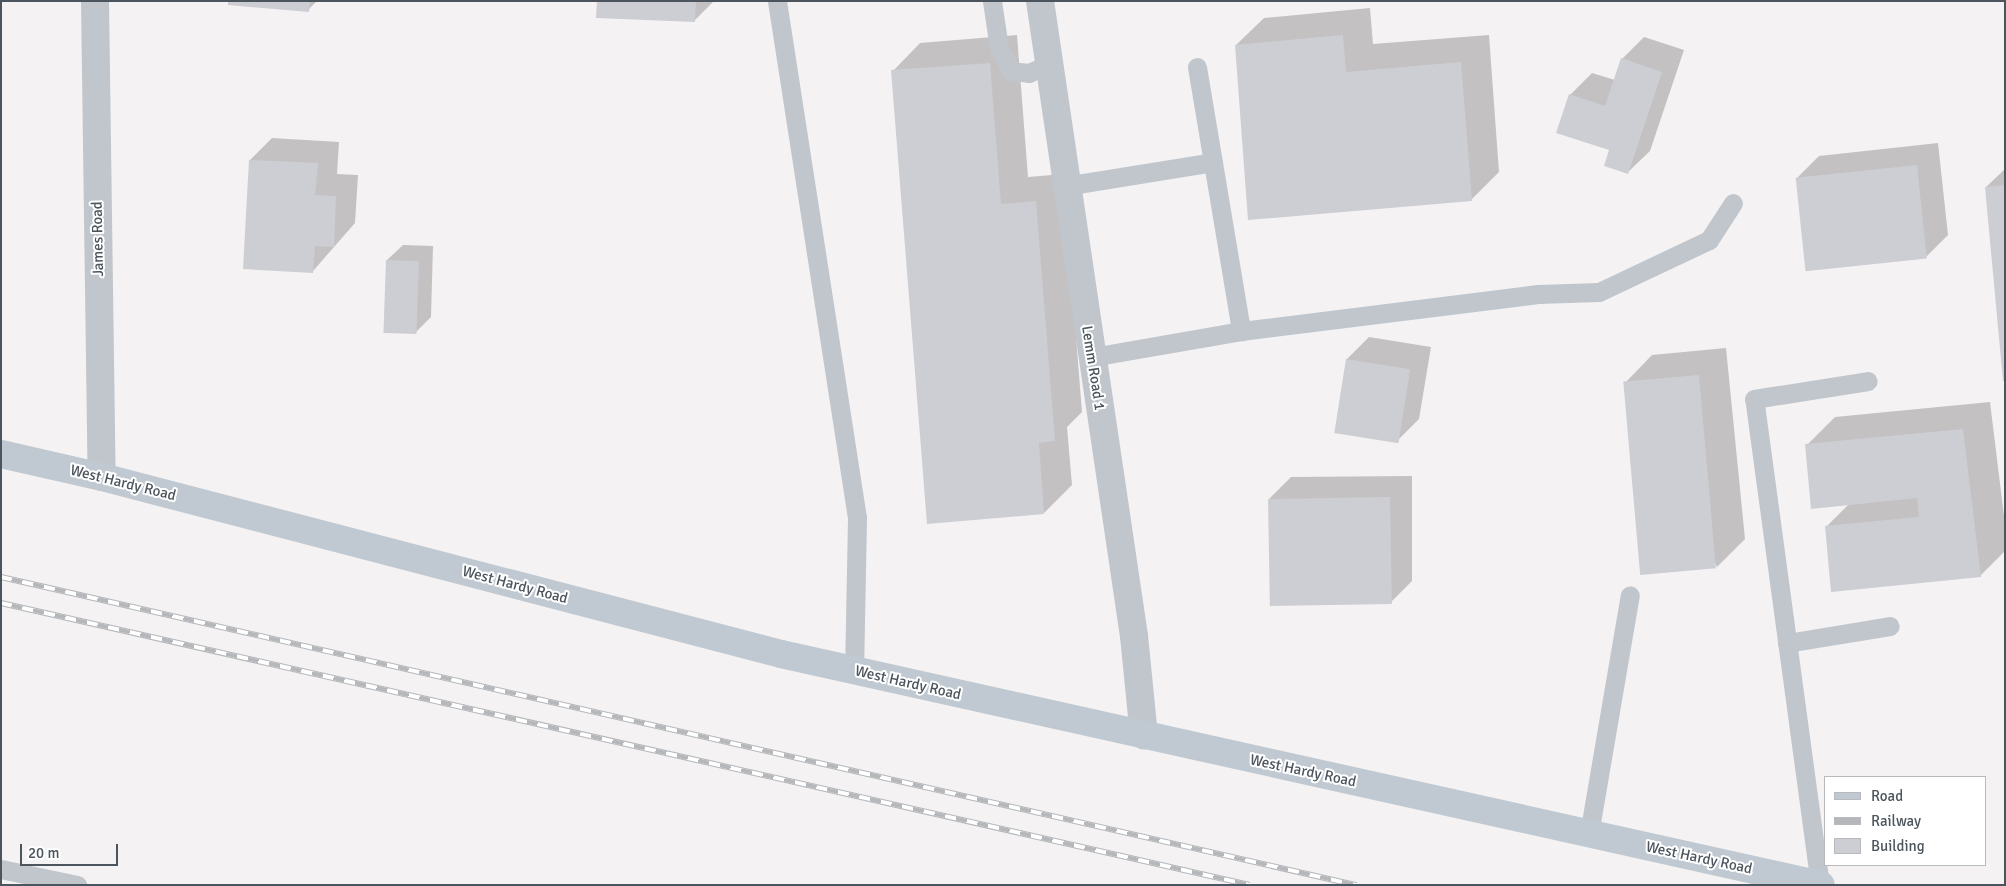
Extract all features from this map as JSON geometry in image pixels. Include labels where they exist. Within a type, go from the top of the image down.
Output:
[{"type":"main road","name":"West Hardy Road","points":[[1,454],[102,477],[854,670],[1821,885]]},
{"type":"street","name":"James Road","points":[[96,1],[102,477]]},
{"type":"street","name":"Lemm Road 1","points":[[1040,1],[1134,636],[1144,736]]},
{"type":"lane","points":[[777,1],[857,518],[854,670]]},
{"type":"lane","points":[[992,1],[999,48],[1011,71],[1029,73],[1048,64]]},
{"type":"lane","points":[[1197,68],[1241,331]]},
{"type":"lane","points":[[1066,186],[1213,162]]},
{"type":"lane","points":[[1092,357],[1241,331],[1538,294],[1600,292],[1709,240],[1733,203]]},
{"type":"lane","points":[[1821,885],[1754,399],[1868,381]]},
{"type":"lane","points":[[1588,834],[1630,595]]},
{"type":"lane","points":[[1787,643],[1890,626]]},
{"type":"lane","points":[[1,869],[77,885]]},
{"type":"building","points":[[228,1],[310,1],[309,12],[228,5]]},
{"type":"building","points":[[597,1],[696,1],[695,22],[596,18]]},
{"type":"building","points":[[1343,35],[1346,72],[1461,62],[1472,201],[1248,220],[1235,45]]},
{"type":"building","points":[[1621,58],[1662,72],[1628,174],[1604,166],[1609,150],[1556,133],[1569,94],[1605,106]]},
{"type":"building","points":[[990,63],[1001,204],[1036,201],[1055,441],[1039,443],[1044,514],[927,524],[891,70]]},
{"type":"building","points":[[249,160],[318,163],[315,195],[336,196],[334,247],[315,246],[313,273],[243,269]]},
{"type":"building","points":[[1917,165],[1927,258],[1805,271],[1796,178]]},
{"type":"building","points":[[2005,185],[2005,381],[2003,381],[1985,187]]},
{"type":"building","points":[[386,260],[419,261],[416,334],[383,333]]},
{"type":"building","points":[[1346,359],[1410,369],[1398,443],[1334,433]]},
{"type":"building","points":[[1699,375],[1716,568],[1640,575],[1623,382]]},
{"type":"building","points":[[1963,429],[1981,577],[1831,592],[1825,526],[1919,517],[1917,498],[1811,509],[1805,444]]},
{"type":"building","points":[[1390,497],[1392,604],[1270,606],[1268,499]]},
{"type":"railway","points":[[1,577],[1356,885]]},
{"type":"railway","points":[[1,603],[1250,885]]}]
